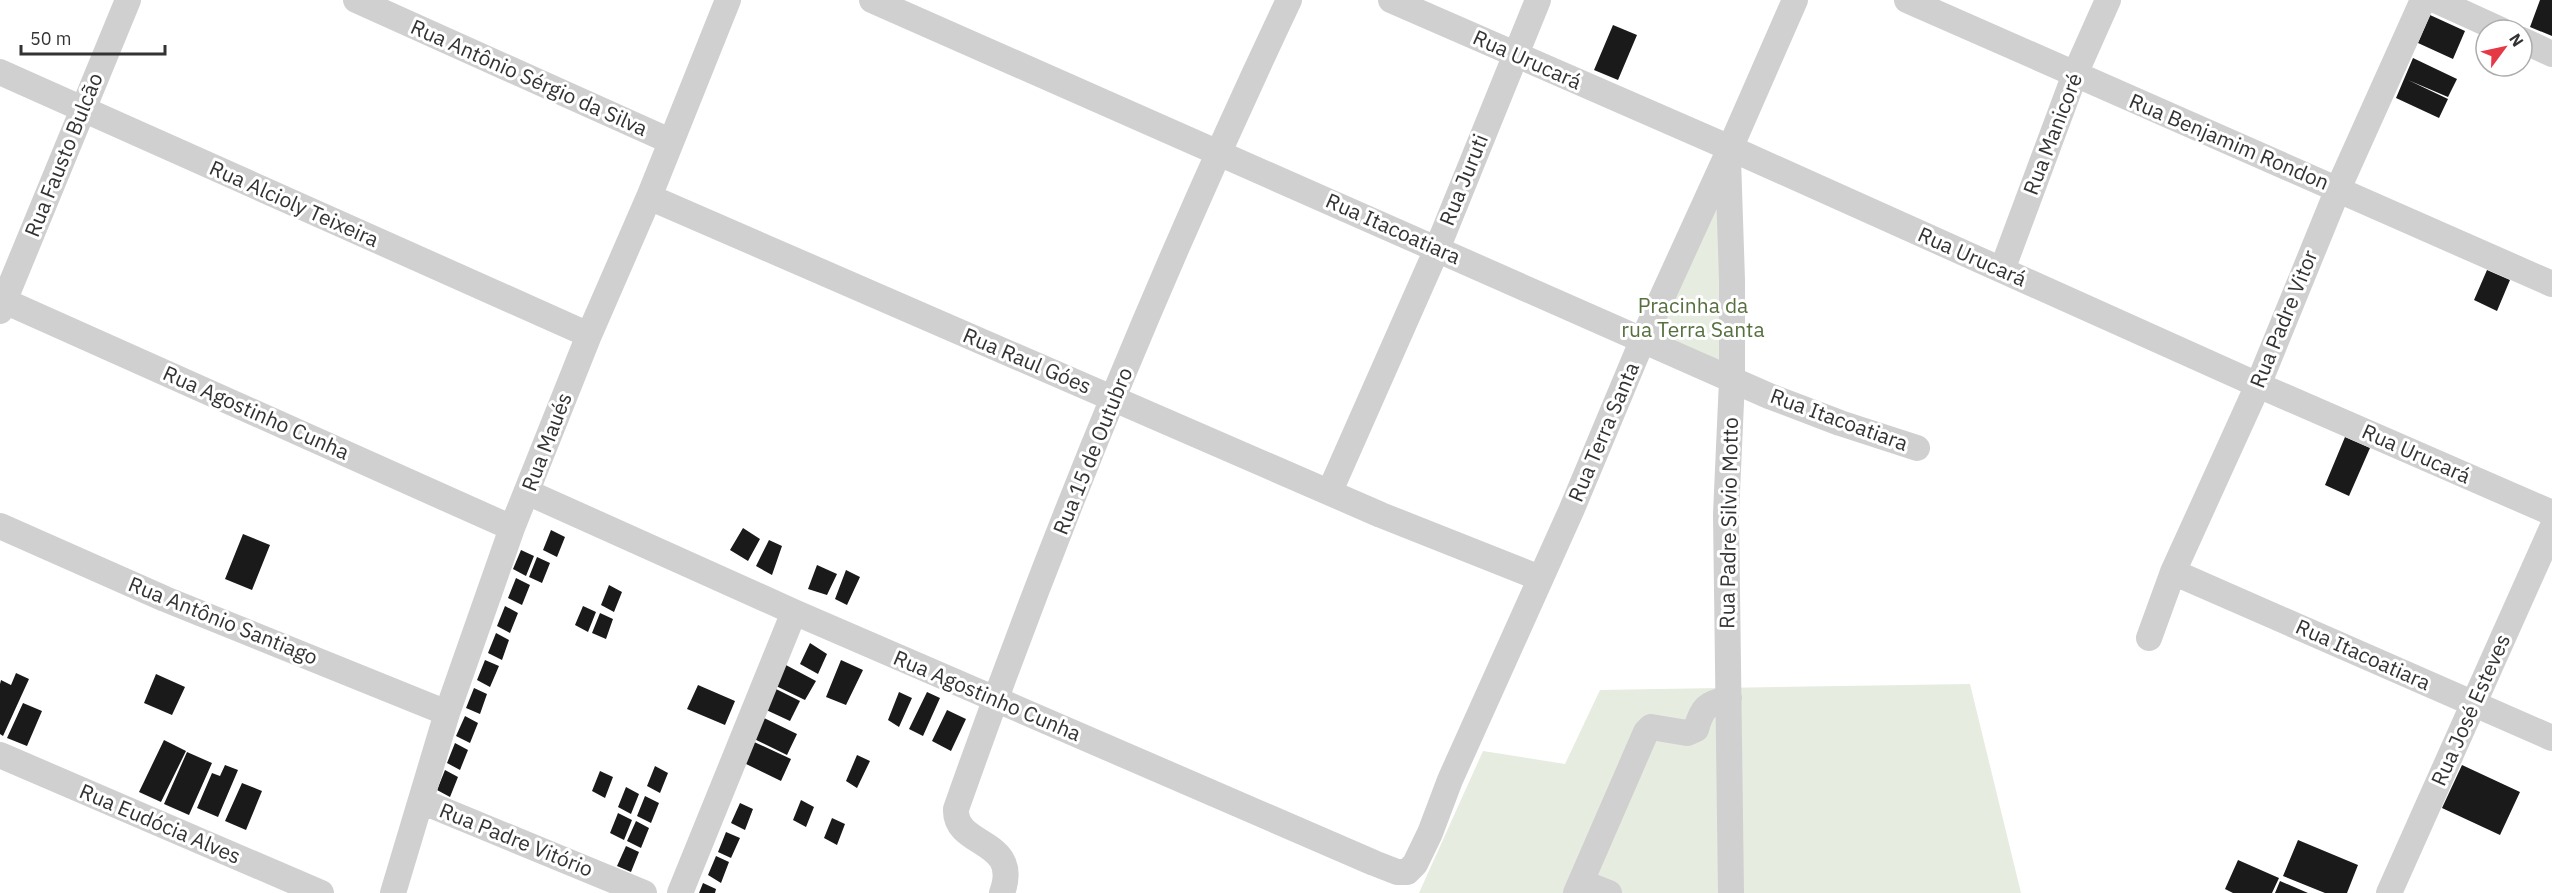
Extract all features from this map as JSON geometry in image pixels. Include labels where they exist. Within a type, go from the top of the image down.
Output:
[{"type":"street","name":"Rua Fausto Bulcão","points":[[1,303],[128,0]]},
{"type":"street","name":"Rua Antônio Sérgio da Silva","points":[[356,0],[670,141]]},
{"type":"street","name":"Rua Maués","points":[[393,893],[447,713],[512,528],[588,335],[649,196],[728,0]]},
{"type":"street","name":"Rua Itacoatiara","points":[[872,0],[1732,380],[1840,423],[1917,448]]},
{"type":"street","name":"Rua 15 de Outubro","points":[[1002,893],[1007,880],[1007,870],[1003,862],[988,845],[960,826],[956,819],[956,810],[1113,398],[1218,151],[1289,0]]},
{"type":"street","name":"Rua Urucará","points":[[1391,0],[2552,513]]},
{"type":"street","name":"Rua Juruti","points":[[1330,491],[1437,249],[1538,0]]},
{"type":"street","name":"Rua Terra Santa","points":[[1430,832],[1450,780],[1571,511],[1643,339],[1795,0]]},
{"type":"street","name":"Rua Benjamim Rondon","points":[[1907,0],[2552,284]]},
{"type":"street","name":"Rua Manicoré","points":[[2002,270],[2075,74],[2108,0]]},
{"type":"street","name":"Rua Padre Vitor","points":[[2149,638],[2173,572],[2258,385],[2338,189],[2423,0]]},
{"type":"street","points":[[2435,0],[2475,18]]},
{"type":"street","points":[[2534,46],[2552,54]]},
{"type":"street","name":"Rua Alcioly Teixeira","points":[[0,72],[84,108],[257,189],[588,335]]},
{"type":"street","name":"Rua Padre Silvio Motto","points":[[1729,151],[1732,380],[1726,514],[1731,893]]},
{"type":"street","name":"Rua Raul Góes","points":[[649,196],[1113,398],[1540,578]]},
{"type":"street","name":"Rua Agostinho Cunha","points":[[1,303],[512,528]]},
{"type":"street","name":"Rua Agostinho Cunha","points":[[527,492],[794,612],[1397,872],[1407,872],[1415,864],[1430,832]]},
{"type":"street","name":"Rua Antônio Santiago","points":[[0,526],[165,599],[447,713]]},
{"type":"street","name":"Rua José Esteves","points":[[2391,892],[2552,528]]},
{"type":"street","name":"Rua Itacoatiara","points":[[2173,572],[2552,738]]},
{"type":"street","points":[[680,893],[794,612]]},
{"type":"street","points":[[1609,893],[1579,887],[1646,732],[1650,727],[1687,733],[1696,729],[1701,710],[1709,704],[1729,698]]},
{"type":"street","name":"Rua Eudócia Alves","points":[[0,755],[321,893]]},
{"type":"street","name":"Rua Padre Vitório","points":[[421,801],[644,893]]},
{"type":"green space","name":"Pracinha da rua Terra Santa","points":[[1730,148],[1730,376],[1643,338]]},
{"type":"green space","points":[[1970,684],[2021,893],[1419,893],[1483,751],[1565,764],[1600,690]]},
{"type":"building","points":[[2540,0],[2552,0],[2552,36],[2534,29],[2533,18]]},
{"type":"building","points":[[2430,15],[2465,31],[2453,59],[2418,43]]},
{"type":"building","points":[[1613,25],[1637,35],[1618,80],[1594,70]]},
{"type":"building","points":[[2413,58],[2457,79],[2448,97],[2408,80],[2448,99],[2439,118],[2396,98]]},
{"type":"building","points":[[2487,270],[2510,280],[2497,311],[2474,300]]},
{"type":"building","points":[[2345,437],[2370,448],[2349,496],[2325,485]]},
{"type":"building","points":[[743,528],[760,539],[748,561],[730,550]]},
{"type":"building","points":[[551,530],[565,537],[557,557],[543,550]]},
{"type":"building","points":[[243,534],[270,545],[252,590],[225,579]]},
{"type":"building","points":[[769,540],[782,546],[772,575],[756,566]]},
{"type":"building","points":[[521,550],[534,556],[526,576],[513,569]]},
{"type":"building","points":[[537,557],[550,563],[542,583],[529,577]]},
{"type":"building","points":[[817,565],[837,574],[827,595],[808,589]]},
{"type":"building","points":[[846,570],[860,577],[847,605],[835,599]]},
{"type":"building","points":[[516,578],[530,585],[522,605],[508,598]]},
{"type":"building","points":[[609,585],[622,592],[614,612],[601,605]]},
{"type":"building","points":[[505,606],[518,613],[510,633],[497,626]]},
{"type":"building","points":[[583,606],[596,612],[588,632],[575,625]]},
{"type":"building","points":[[600,613],[613,619],[606,639],[592,633]]},
{"type":"building","points":[[496,633],[509,640],[502,660],[488,653]]},
{"type":"building","points":[[810,643],[827,654],[818,674],[800,664]]},
{"type":"building","points":[[485,660],[499,666],[490,687],[477,680]]},
{"type":"building","points":[[841,660],[863,670],[846,705],[826,697]]},
{"type":"building","points":[[784,664],[816,681],[805,700],[774,685]]},
{"type":"building","points":[[16,673],[29,679],[3,736],[0,734],[0,684],[1,680],[11,685]]},
{"type":"building","points":[[156,674],[185,687],[172,715],[144,703]]},
{"type":"building","points":[[698,685],[735,701],[725,725],[687,709]]},
{"type":"building","points":[[768,685],[800,701],[790,721],[758,706]]},
{"type":"building","points":[[474,688],[487,694],[480,714],[466,708]]},
{"type":"building","points":[[899,692],[912,698],[899,727],[888,720]]},
{"type":"building","points":[[927,692],[940,698],[923,736],[909,729]]},
{"type":"building","points":[[23,703],[42,711],[27,746],[7,738]]},
{"type":"building","points":[[947,710],[966,719],[951,751],[932,741]]},
{"type":"building","points":[[758,715],[797,734],[787,755],[748,736]]},
{"type":"building","points":[[465,716],[478,723],[470,743],[456,736]]},
{"type":"building","points":[[164,740],[186,751],[161,802],[139,792]]},
{"type":"building","points":[[752,741],[791,759],[781,781],[742,762]]},
{"type":"building","points":[[455,743],[468,750],[460,770],[447,763]]},
{"type":"building","points":[[187,752],[212,763],[189,815],[164,804]]},
{"type":"building","points":[[857,755],[870,761],[857,788],[846,781]]},
{"type":"building","points":[[225,765],[238,770],[218,817],[197,808],[212,773],[220,776]]},
{"type":"building","points":[[2462,765],[2520,792],[2500,835],[2442,808]]},
{"type":"building","points":[[655,766],[668,773],[660,793],[647,786]]},
{"type":"building","points":[[445,770],[458,777],[450,797],[437,790]]},
{"type":"building","points":[[600,771],[613,777],[605,798],[592,791]]},
{"type":"building","points":[[242,783],[262,791],[246,830],[225,821]]},
{"type":"building","points":[[626,787],[639,794],[631,814],[618,807]]},
{"type":"building","points":[[645,796],[659,803],[651,823],[637,816]]},
{"type":"building","points":[[801,800],[814,807],[806,827],[793,820]]},
{"type":"building","points":[[740,803],[753,809],[745,830],[731,823]]},
{"type":"building","points":[[618,813],[632,820],[624,840],[610,833]]},
{"type":"building","points":[[832,818],[845,824],[837,845],[824,838]]},
{"type":"building","points":[[636,821],[649,828],[641,848],[627,841]]},
{"type":"building","points":[[726,832],[740,838],[731,858],[718,852]]},
{"type":"building","points":[[2298,840],[2358,865],[2347,893],[2325,893],[2283,876]]},
{"type":"building","points":[[626,846],[639,852],[631,872],[617,866]]},
{"type":"building","points":[[716,856],[729,862],[721,883],[708,875]]},
{"type":"building","points":[[2238,860],[2279,878],[2272,893],[2233,893],[2225,889]]},
{"type":"building","points":[[2280,881],[2308,893],[2275,893]]},
{"type":"building","points":[[703,883],[716,889],[715,893],[699,893]]}]
